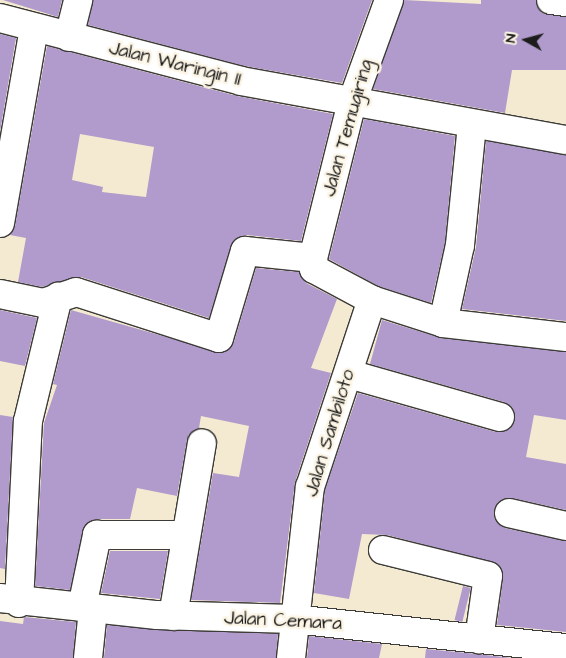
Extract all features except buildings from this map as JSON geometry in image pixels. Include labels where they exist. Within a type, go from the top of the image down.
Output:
[{"type":"street","points":[[69,37],[78,0]]},
{"type":"street","name":"Jalan Temugiring","points":[[313,258],[352,102],[389,0]]},
{"type":"street","points":[[551,0],[566,2]]},
{"type":"street","name":"Jalan Waringin II","points":[[0,18],[241,81],[472,125],[566,140]]},
{"type":"street","points":[[0,223],[34,28]]},
{"type":"street","points":[[443,323],[460,245],[472,125]]},
{"type":"street","points":[[0,294],[43,303],[76,292],[219,338],[245,251],[313,258],[320,276],[372,300],[443,323],[566,337]]},
{"type":"street","points":[[10,600],[28,420],[58,297]]},
{"type":"street","name":"Jalan Sambiloto","points":[[291,658],[293,619],[310,488],[372,300]]},
{"type":"street","points":[[349,374],[500,416]]},
{"type":"street","points":[[173,616],[202,443]]},
{"type":"street","points":[[509,513],[566,526]]},
{"type":"street","points":[[88,658],[88,609],[97,535],[186,534]]},
{"type":"street","points":[[383,550],[488,576],[479,639]]},
{"type":"street","name":"Jalan Cemara","points":[[10,600],[173,616],[293,619],[566,648]]}]
